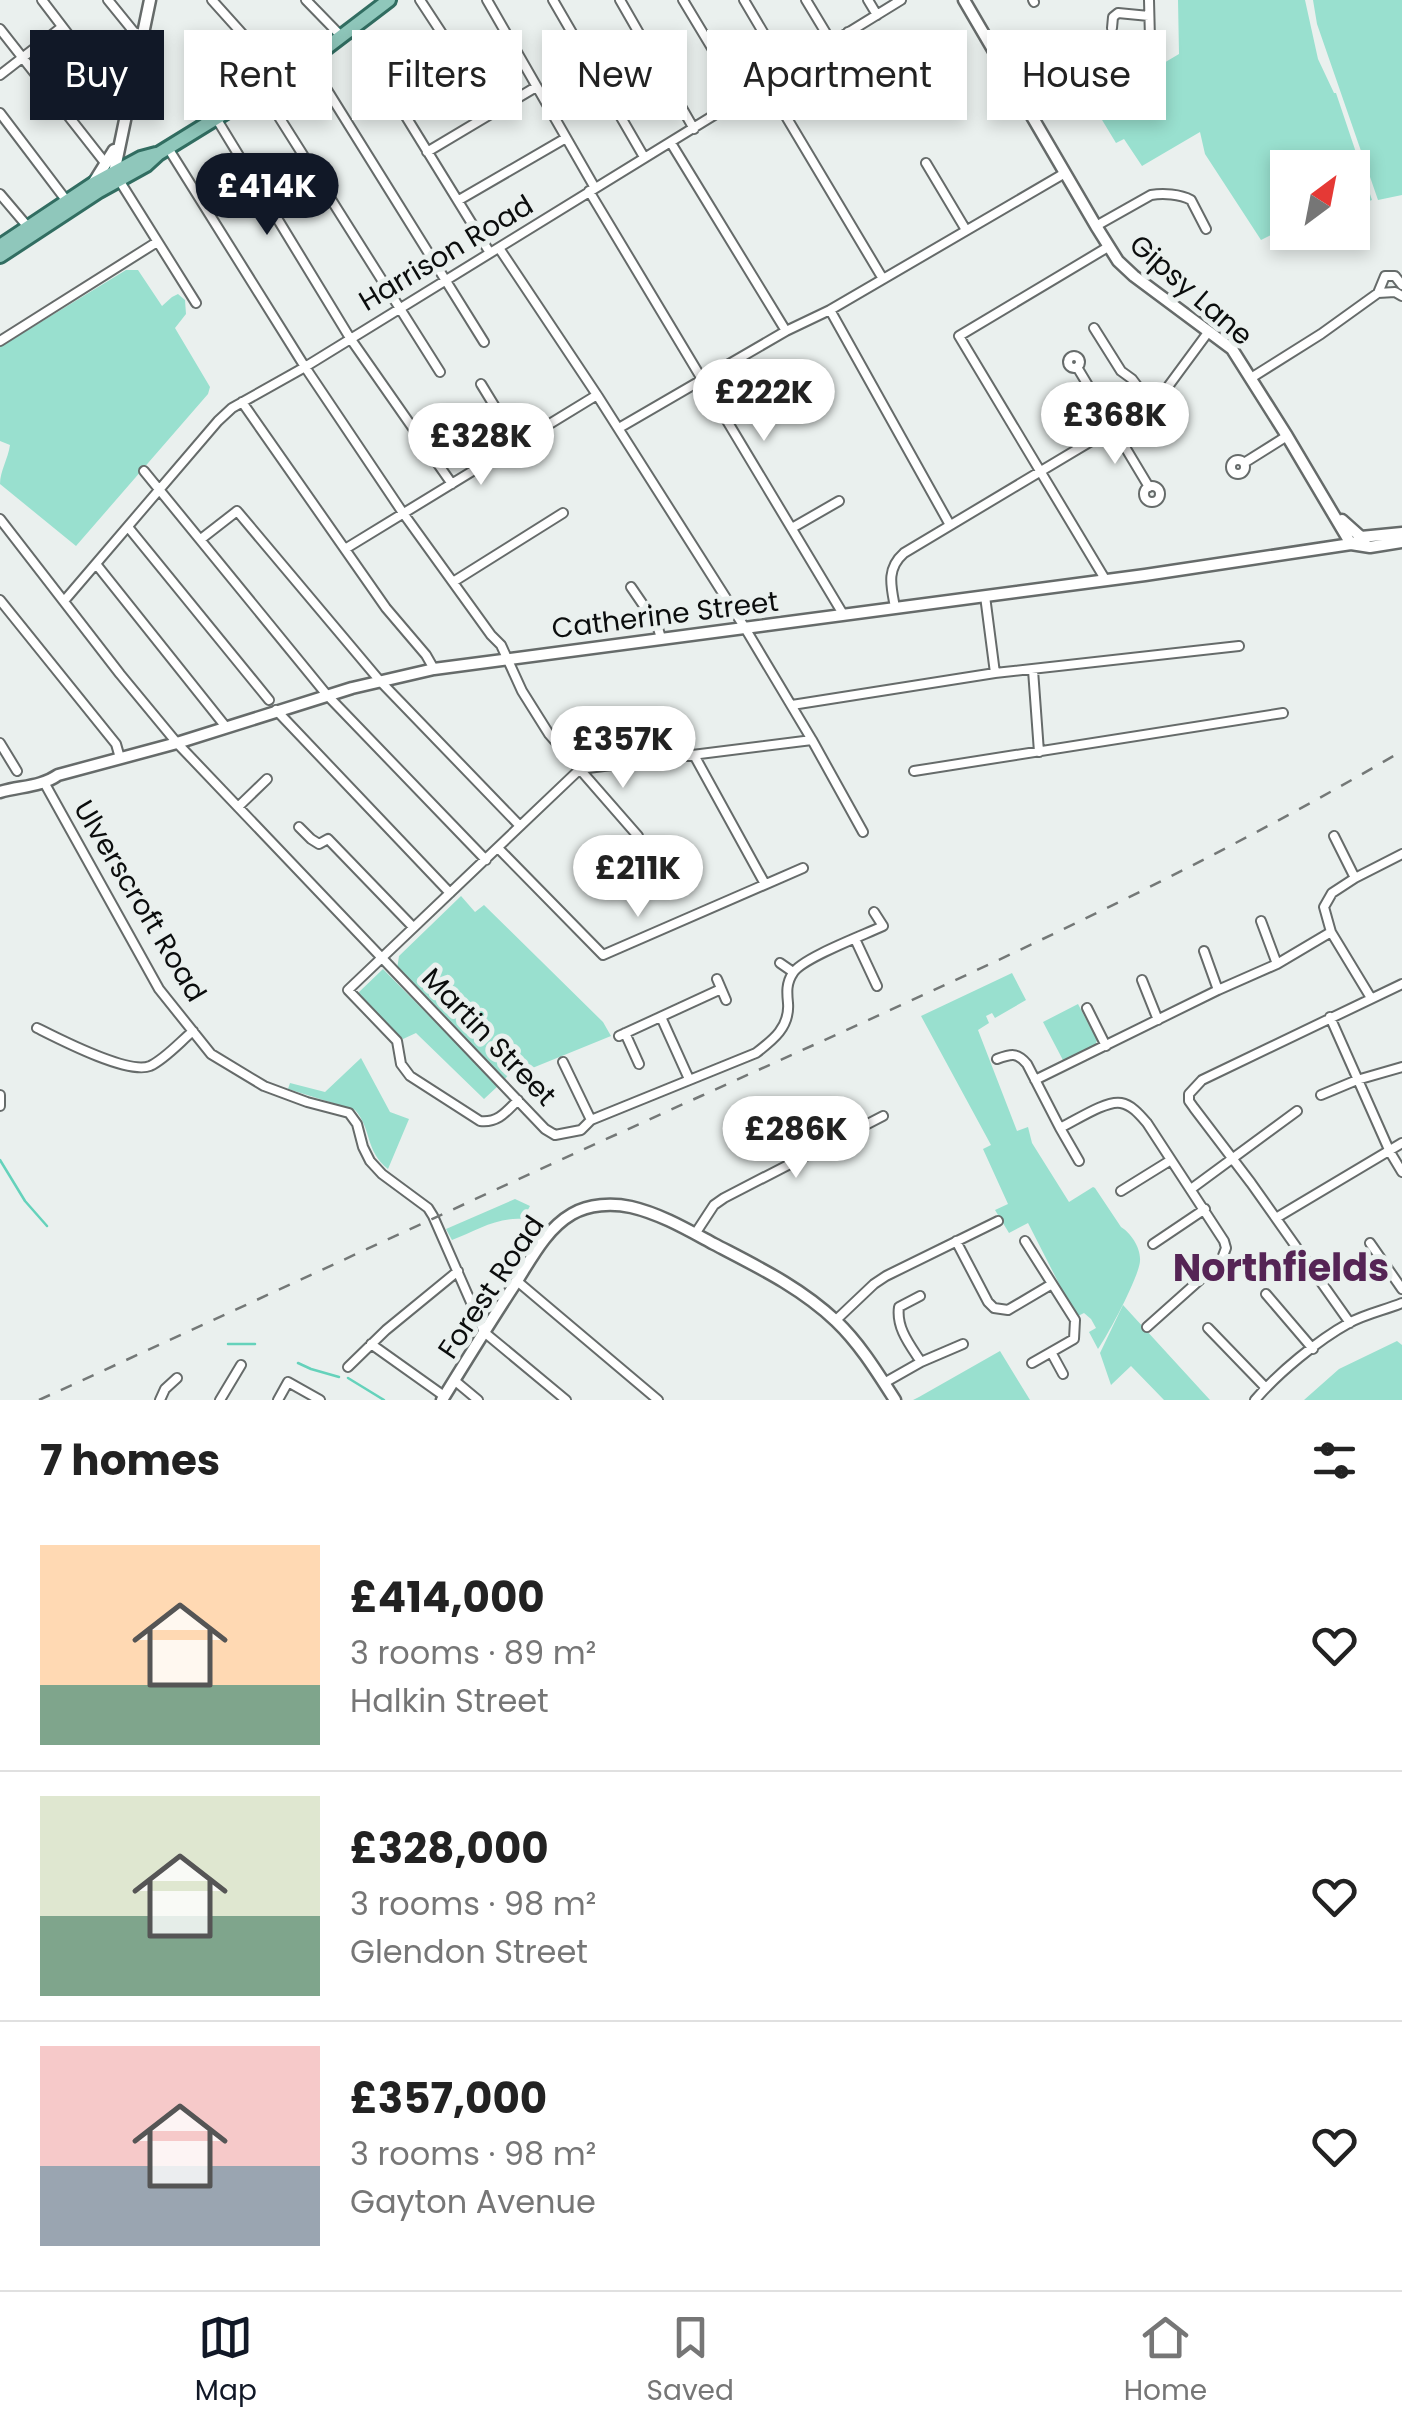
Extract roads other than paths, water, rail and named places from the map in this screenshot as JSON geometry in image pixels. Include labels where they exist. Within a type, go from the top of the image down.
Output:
[{"type":"main road","points":[[332,44],[389,0]]},
{"type":"main road","points":[[0,246],[107,175],[146,165],[213,120]]},
{"type":"main road","points":[[0,256],[107,175]]},
{"type":"street","points":[[42,0],[64,30]]},
{"type":"street","points":[[108,0],[132,30]]},
{"type":"street","points":[[143,30],[150,0]]},
{"type":"street","points":[[212,0],[239,30]]},
{"type":"street","points":[[306,0],[352,40]]},
{"type":"street","points":[[420,0],[440,30]]},
{"type":"street","points":[[487,0],[504,30]]},
{"type":"street","points":[[553,0],[644,157]]},
{"type":"street","points":[[620,0],[694,128]]},
{"type":"street","points":[[683,0],[707,40]]},
{"type":"street","points":[[744,0],[762,30]]},
{"type":"street","points":[[806,0],[824,30]]},
{"type":"street","points":[[868,0],[877,15]]},
{"type":"street","name":"Harrison Road","points":[[851,30],[901,0]]},
{"type":"street","name":"Gipsy Lane","points":[[964,0],[1108,247],[1134,276],[1232,350],[1351,544]]},
{"type":"street","points":[[1149,0],[1150,30]]},
{"type":"street","points":[[1112,28],[1113,17],[1118,13],[1149,16]]},
{"type":"street","points":[[0,75],[62,27]]},
{"type":"street","points":[[0,29],[157,242],[196,304]]},
{"type":"street","points":[[522,62],[592,190],[843,614]]},
{"type":"street","points":[[427,152],[536,87]]},
{"type":"street","points":[[332,98],[484,342]]},
{"type":"street","points":[[0,112],[66,200]]},
{"type":"street","points":[[107,175],[124,120]]},
{"type":"street","points":[[217,120],[350,338],[452,484]]},
{"type":"street","points":[[281,120],[440,372]]},
{"type":"street","points":[[407,120],[597,395],[746,628],[863,832]]},
{"type":"street","name":"Harrison Road","points":[[64,601],[218,420],[242,402],[707,120]]},
{"type":"street","points":[[789,120],[883,278]]},
{"type":"street","points":[[459,200],[566,138]]},
{"type":"street","points":[[671,143],[786,331]]},
{"type":"street","points":[[163,151],[403,514],[500,645],[548,734],[638,836]]},
{"type":"street","points":[[926,163],[966,230]]},
{"type":"street","points":[[618,428],[1065,174]]},
{"type":"street","points":[[0,194],[28,227]]},
{"type":"street","points":[[1096,226],[1158,194],[1192,200],[1206,229]]},
{"type":"street","points":[[0,342],[157,242]]},
{"type":"street","points":[[1105,579],[959,336],[1108,247]]},
{"type":"street","points":[[1251,378],[1378,293],[1385,276],[1395,276],[1402,286]]},
{"type":"street","points":[[1378,293],[1395,292],[1402,296]]},
{"type":"street","points":[[830,310],[950,525]]},
{"type":"street","points":[[1094,328],[1121,371],[1153,406]]},
{"type":"street","points":[[895,607],[890,580],[898,558],[1153,406],[1209,330]]},
{"type":"street","points":[[1077,367],[1150,486]]},
{"type":"street","points":[[482,384],[517,443]]},
{"type":"street","points":[[345,549],[597,395]]},
{"type":"street","points":[[242,402],[386,608],[434,669]]},
{"type":"street","points":[[1244,463],[1287,436]]},
{"type":"street","points":[[144,472],[327,695],[486,860]]},
{"type":"street","points":[[792,528],[838,501]]},
{"type":"street","name":"Gipsy Lane","points":[[1330,509],[1355,534],[1366,538]]},
{"type":"street","points":[[201,539],[237,510],[380,681],[520,826]]},
{"type":"street","points":[[454,582],[564,513]]},
{"type":"street","name":"Martin Street","points":[[0,519],[178,742],[545,1129],[555,1135],[581,1130],[591,1120],[756,1053],[774,1040],[787,1018],[787,990],[793,972]]},
{"type":"street","points":[[1326,548],[1335,541],[1338,524]]},
{"type":"street","points":[[128,526],[272,705],[450,893]]},
{"type":"street","points":[[1351,544],[1402,533]]},
{"type":"street","points":[[1351,544],[1370,547],[1402,542]]},
{"type":"street","name":"Catherine Street","points":[[0,792],[46,784],[58,775],[226,727],[272,705],[434,669],[1351,544]]},
{"type":"street","points":[[96,564],[226,727]]},
{"type":"street","points":[[631,587],[661,638]]},
{"type":"street","points":[[985,596],[996,673]]},
{"type":"street","points":[[0,600],[116,744],[120,758]]},
{"type":"street","points":[[486,661],[495,650],[491,635]]},
{"type":"street","points":[[792,705],[996,673],[1239,646]]},
{"type":"street","points":[[1032,670],[1040,752]]},
{"type":"street","points":[[914,772],[1283,714]]},
{"type":"street","points":[[518,1100],[500,1117],[480,1121],[416,1081],[404,1071],[397,1041],[348,990],[580,769],[812,740]]},
{"type":"street","points":[[0,743],[16,771]]},
{"type":"street","points":[[694,754],[765,884]]},
{"type":"street","points":[[238,807],[267,779]]},
{"type":"street","name":"Ulverscroft Road","points":[[46,784],[159,989],[211,1054],[264,1086],[348,1113],[357,1124],[370,1162],[428,1208],[458,1271]]},
{"type":"street","points":[[299,827],[319,844],[328,839],[413,927]]},
{"type":"street","points":[[1334,836],[1355,878]]},
{"type":"street","points":[[498,848],[603,955],[802,868]]},
{"type":"street","points":[[1370,998],[1331,932],[1324,907],[1332,893],[1402,854]]},
{"type":"street","points":[[780,963],[793,972],[809,960],[882,926],[874,912]]},
{"type":"street","points":[[1260,921],[1277,964]]},
{"type":"street","points":[[1035,1080],[1277,964],[1331,932]]},
{"type":"street","points":[[855,939],[877,986]]},
{"type":"street","points":[[1204,951],[1218,990]]},
{"type":"street","points":[[716,979],[726,1000]]},
{"type":"street","points":[[1142,980],[1158,1020]]},
{"type":"street","points":[[1350,1322],[1189,1094],[1197,1083],[1402,984]]},
{"type":"street","points":[[639,1064],[622,1035],[721,989]]},
{"type":"street","points":[[1087,1008],[1106,1046]]},
{"type":"street","points":[[661,1016],[690,1078]]},
{"type":"street","points":[[1330,1017],[1402,1172]]},
{"type":"street","points":[[37,1028],[76,1047],[137,1068],[154,1064],[193,1030]]},
{"type":"street","points":[[997,1059],[1012,1054],[1020,1056],[1079,1161]]},
{"type":"street","points":[[563,1062],[591,1120]]},
{"type":"street","points":[[1321,1096],[1402,1067]]},
{"type":"street","points":[[0,1095],[0,1106]]},
{"type":"street","points":[[1060,1128],[1108,1103],[1124,1103],[1135,1110],[1224,1241],[1222,1261],[1147,1327]]},
{"type":"street","points":[[1191,1189],[1297,1111]]},
{"type":"street","points":[[884,1116],[724,1198],[714,1205],[695,1234],[786,1282],[835,1321],[862,1350],[895,1400]]},
{"type":"street","points":[[1276,1218],[1402,1143]]},
{"type":"street","points":[[1121,1191],[1171,1160]]},
{"type":"street","name":"Forest Road","points":[[443,1398],[542,1243],[569,1216],[585,1208],[628,1206],[695,1234]]},
{"type":"street","points":[[1154,1244],[1205,1210]]},
{"type":"street","points":[[835,1321],[874,1284],[998,1221]]},
{"type":"street","points":[[956,1241],[994,1308],[1008,1310],[1052,1284]]},
{"type":"street","points":[[1026,1241],[1075,1320],[1076,1331],[1074,1339],[1032,1363]]},
{"type":"street","points":[[1370,1243],[1402,1289]]},
{"type":"street","points":[[348,1368],[458,1271],[484,1332],[566,1400]]},
{"type":"street","points":[[516,1281],[657,1400]]},
{"type":"street","points":[[1266,1294],[1312,1349]]},
{"type":"street","points":[[920,1296],[898,1307],[897,1317],[921,1362]]},
{"type":"street","points":[[1255,1400],[1312,1349],[1350,1322],[1402,1303]]},
{"type":"street","points":[[1208,1328],[1266,1388]]},
{"type":"street","points":[[371,1344],[443,1398]]},
{"type":"street","points":[[884,1383],[963,1344]]},
{"type":"street","points":[[1051,1352],[1063,1374]]},
{"type":"street","points":[[220,1400],[241,1365]]},
{"type":"street","points":[[160,1400],[177,1378]]},
{"type":"street","points":[[454,1380],[478,1400]]},
{"type":"street","points":[[278,1400],[288,1382],[320,1400]]},
{"type":"waterway","points":[[0,1160],[25,1201],[47,1226]]},
{"type":"waterway","points":[[228,1344],[255,1344]]},
{"type":"waterway","points":[[298,1363],[339,1377]]},
{"type":"waterway","points":[[348,1378],[384,1400]]},
{"type":"railway","points":[[39,1400],[1056,932],[1231,845],[1402,751]]},
{"type":"district","name":"Northfields","points":[[1281,1267]]}]
